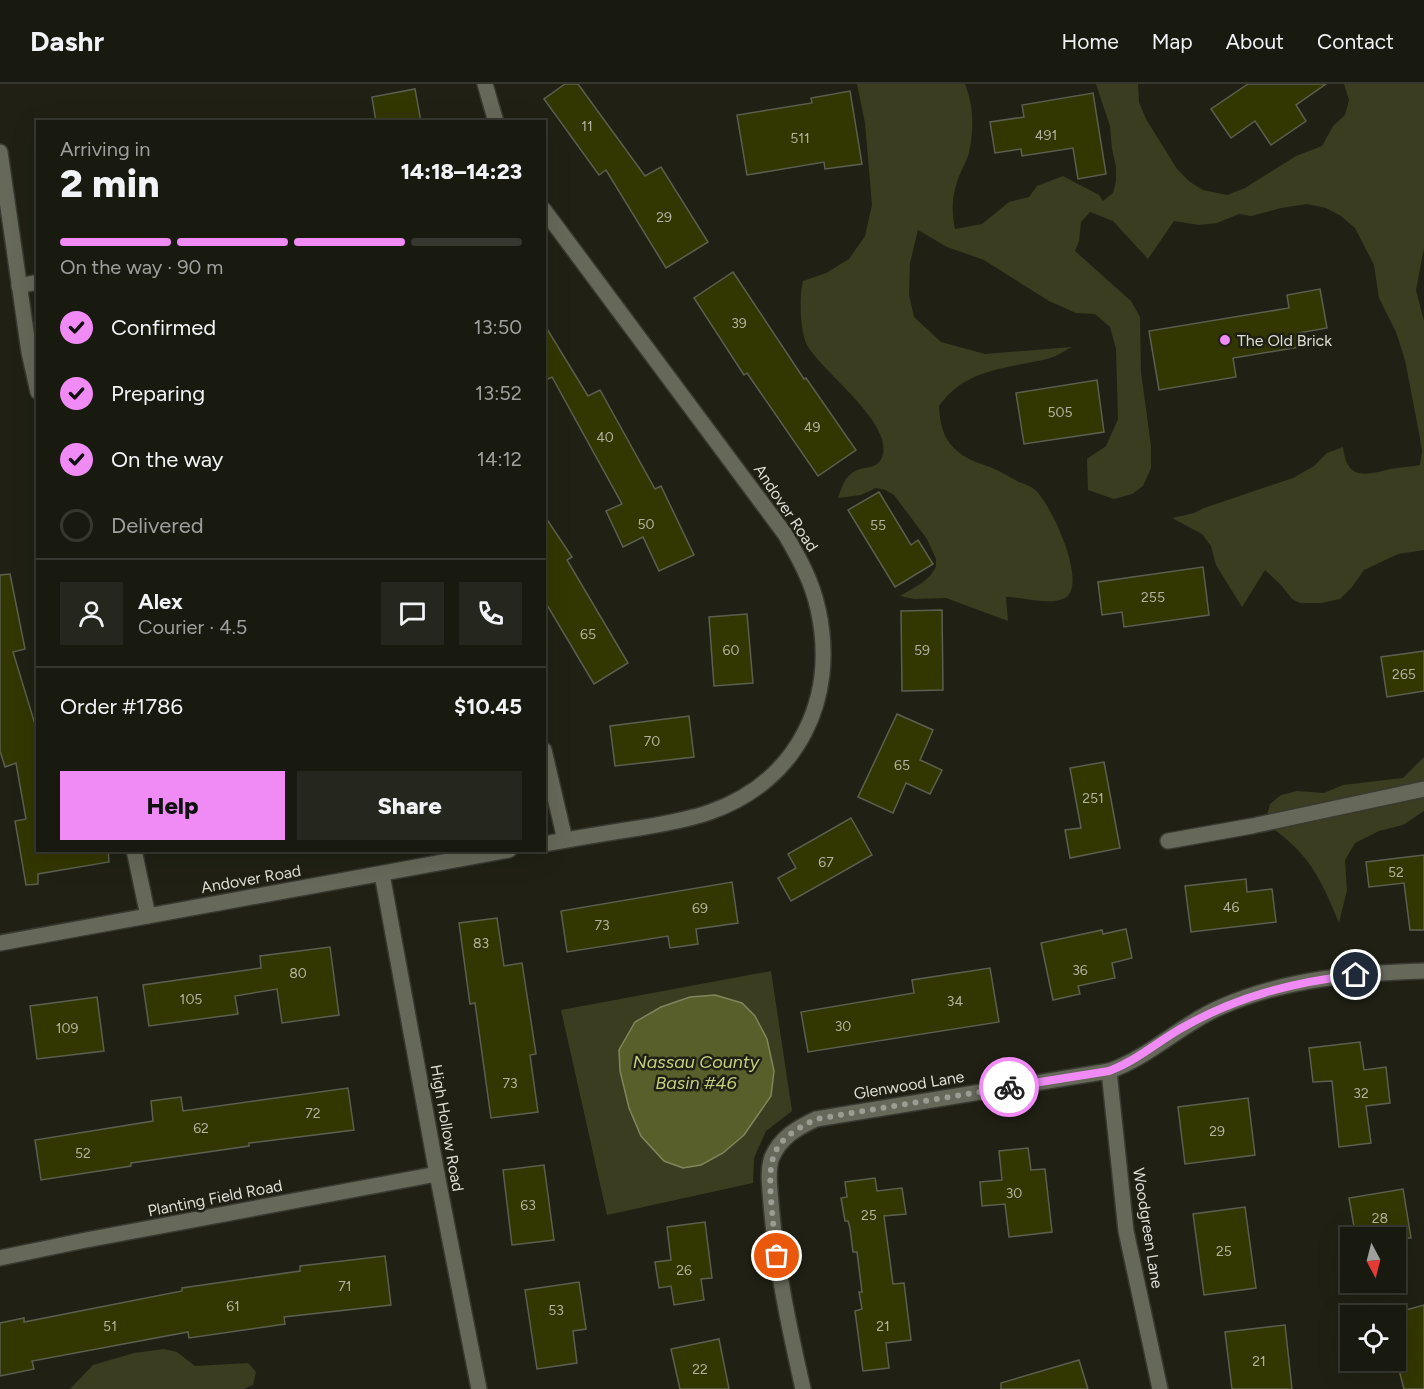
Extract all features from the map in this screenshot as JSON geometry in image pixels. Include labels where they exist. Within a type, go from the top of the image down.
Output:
[{"type":"street","points":[[484,84],[495,120]]},
{"type":"street","points":[[0,152],[29,352],[36,383]]},
{"type":"street","name":"Andover Road","points":[[546,213],[785,534],[807,573],[818,609],[824,655],[820,695],[798,746],[773,776],[744,797],[710,812],[682,820],[546,844]]},
{"type":"street","points":[[20,286],[36,282]]},
{"type":"street","points":[[546,759],[565,840]]},
{"type":"street","points":[[1167,841],[1252,826],[1424,789]]},
{"type":"street","points":[[134,852],[148,916]]},
{"type":"street","name":"Andover Road","points":[[0,943],[498,852]]},
{"type":"street","name":"High Hollow Road","points":[[382,874],[479,1389]]},
{"type":"street","name":"Glenwood Lane","points":[[803,1389],[788,1324],[774,1234],[769,1174],[772,1158],[783,1140],[793,1130],[816,1119],[1109,1071],[1139,1057],[1178,1030],[1220,1007],[1259,993],[1319,979],[1374,973],[1424,972]]},
{"type":"street","name":"Woodgreen Lane","points":[[1109,1071],[1126,1231],[1160,1389]]},
{"type":"street","name":"Planting Field Road","points":[[0,1258],[437,1174]]},
{"type":"shaded area","points":[[857,84],[965,84],[972,109],[972,135],[969,153],[957,181],[954,195],[955,229],[982,224],[1009,202],[1029,197],[1037,186],[1063,176],[1099,195],[1103,201],[1113,193],[1116,167],[1110,126],[1096,84],[1138,84],[1139,102],[1146,119],[1177,169],[1190,182],[1203,190],[1227,195],[1245,188],[1296,156],[1322,146],[1333,126],[1345,115],[1349,100],[1344,84],[1424,84],[1424,248],[1416,290],[1424,321],[1424,550],[1398,554],[1364,570],[1340,599],[1321,603],[1300,603],[1292,599],[1265,570],[1242,607],[1216,565],[1211,546],[1202,534],[1172,518],[1194,513],[1293,478],[1314,466],[1327,453],[1343,447],[1349,466],[1359,473],[1373,473],[1420,465],[1422,451],[1405,360],[1396,332],[1379,298],[1374,265],[1355,228],[1341,216],[1326,208],[1307,204],[1251,216],[1239,214],[1217,223],[1199,225],[1174,221],[1148,259],[1113,221],[1090,212],[1081,222],[1079,241],[1075,251],[1131,301],[1140,317],[1141,372],[1151,446],[1151,468],[1143,486],[1132,494],[1114,499],[1088,490],[1087,459],[1106,446],[1118,419],[1116,349],[1110,327],[1095,314],[1076,313],[1049,301],[984,260],[947,247],[918,230],[910,263],[909,295],[914,317],[941,342],[985,354],[1072,347],[1050,358],[1001,368],[974,377],[950,393],[939,406],[944,434],[958,452],[1032,487],[1042,498],[1065,543],[1073,577],[1071,590],[1065,598],[1059,600],[1006,597],[1008,621],[946,598],[914,599],[900,596],[930,576],[936,567],[936,559],[927,539],[894,495],[876,488],[861,495],[838,498],[851,473],[874,466],[880,461],[883,444],[878,429],[868,414],[807,345],[801,314],[803,281],[826,273],[849,259],[865,236],[872,205],[865,123]]},
{"type":"shaded area","points":[[1424,757],[1424,811],[1403,825],[1379,831],[1355,843],[1345,860],[1347,890],[1339,923],[1319,878],[1311,866],[1292,844],[1265,823],[1270,804],[1281,795],[1297,791],[1324,793],[1343,785],[1403,778]]},
{"type":"shaded area","points":[[771,971],[792,1111],[766,1131],[754,1158],[753,1183],[607,1215],[561,1010]]},
{"type":"shaded area","points":[[164,1349],[177,1352],[195,1366],[248,1363],[256,1372],[253,1385],[244,1389],[70,1389],[93,1365],[134,1353]]},
{"type":"water","name":"Nassau County Basin #46","points":[[715,995],[742,1003],[755,1016],[767,1039],[774,1071],[771,1096],[744,1135],[723,1153],[701,1165],[683,1168],[664,1161],[641,1136],[629,1108],[620,1071],[619,1050],[635,1022],[661,1007],[690,997]]},
{"type":"building","points":[[565,84],[578,84],[645,176],[661,167],[708,242],[666,268],[606,170],[599,175],[544,99]]},
{"type":"building","points":[[1248,84],[1326,84],[1296,105],[1306,121],[1271,145],[1255,121],[1231,138],[1211,109]]},
{"type":"building","points":[[415,89],[421,120],[376,120],[372,97]]},
{"type":"building","points":[[850,91],[862,164],[825,169],[824,162],[747,175],[737,115],[812,103],[811,98]]},
{"type":"building","points":[[1093,93],[1106,174],[1078,179],[1073,148],[1022,156],[1021,149],[995,153],[990,122],[1024,117],[1022,105]]},
{"type":"building","points":[[733,272],[804,379],[806,378],[856,450],[818,476],[747,373],[744,375],[694,298]]},
{"type":"building","name":"The Old Brick","points":[[1320,289],[1327,328],[1298,333],[1300,347],[1233,358],[1236,377],[1159,390],[1149,331],[1289,308],[1287,295]]},
{"type":"building","points":[[546,327],[588,396],[600,390],[655,489],[661,486],[694,555],[659,571],[643,537],[623,547],[606,511],[622,504],[552,377],[546,380]]},
{"type":"building","points":[[1097,380],[1104,432],[1024,444],[1016,393]]},
{"type":"building","points":[[879,492],[911,545],[918,540],[933,564],[895,587],[848,510]]},
{"type":"building","points":[[546,518],[572,557],[567,560],[628,663],[594,684],[546,603]]},
{"type":"building","points":[[1203,567],[1209,615],[1124,627],[1122,612],[1102,615],[1098,582]]},
{"type":"building","points":[[10,574],[25,649],[13,652],[36,727],[36,852],[108,852],[109,862],[38,874],[38,884],[26,885],[15,821],[26,819],[16,763],[5,767],[0,751],[0,575]]},
{"type":"building","points":[[942,610],[943,690],[902,691],[901,611]]},
{"type":"building","points":[[747,614],[753,683],[714,686],[709,617]]},
{"type":"building","points":[[1424,651],[1424,691],[1387,697],[1381,657]]},
{"type":"building","points":[[897,714],[933,730],[920,760],[942,770],[930,794],[906,783],[893,813],[858,797]]},
{"type":"building","points":[[689,716],[694,757],[615,766],[610,726]]},
{"type":"building","points":[[1104,762],[1120,848],[1070,858],[1065,830],[1081,828],[1070,768]]},
{"type":"building","points":[[851,818],[872,855],[791,901],[778,878],[796,868],[788,854]]},
{"type":"building","points":[[1424,855],[1424,930],[1410,930],[1404,883],[1369,887],[1366,862]]},
{"type":"building","points":[[1246,879],[1247,892],[1272,889],[1276,922],[1191,932],[1185,886]]},
{"type":"building","points":[[732,882],[738,923],[696,929],[698,944],[670,948],[668,936],[567,952],[561,911]]},
{"type":"building","points":[[497,918],[504,966],[522,963],[536,1054],[530,1055],[538,1112],[491,1118],[475,1003],[470,1004],[459,923]]},
{"type":"building","points":[[1126,929],[1132,958],[1112,963],[1115,978],[1078,986],[1080,994],[1053,1000],[1041,943],[1102,930],[1103,934]]},
{"type":"building","points":[[330,947],[339,1015],[282,1023],[277,989],[235,996],[238,1014],[149,1026],[143,985],[261,968],[260,956]]},
{"type":"building","points":[[990,968],[999,1022],[808,1052],[801,1012],[914,993],[912,980]]},
{"type":"building","points":[[97,997],[104,1051],[37,1059],[30,1006]]},
{"type":"building","points":[[1360,1042],[1364,1070],[1386,1067],[1390,1103],[1366,1106],[1371,1143],[1339,1147],[1332,1081],[1313,1082],[1309,1048]]},
{"type":"building","points":[[348,1088],[354,1130],[249,1143],[249,1146],[131,1163],[131,1166],[41,1180],[35,1140],[153,1121],[151,1101],[181,1097],[183,1111]]},
{"type":"building","points":[[1248,1098],[1255,1155],[1185,1164],[1178,1107]]},
{"type":"building","points":[[1028,1148],[1031,1170],[1045,1169],[1052,1232],[1009,1237],[1005,1204],[982,1206],[980,1182],[1002,1180],[999,1151]]},
{"type":"building","points":[[544,1165],[554,1240],[512,1245],[503,1170]]},
{"type":"building","points":[[875,1178],[877,1191],[902,1188],[906,1214],[884,1216],[893,1284],[904,1283],[911,1340],[886,1343],[889,1368],[863,1371],[855,1311],[862,1309],[857,1252],[853,1252],[850,1228],[848,1221],[845,1221],[841,1198],[847,1197],[845,1182]]},
{"type":"building","points":[[1403,1189],[1411,1238],[1406,1238],[1406,1227],[1354,1227],[1349,1198]]},
{"type":"building","points":[[1245,1207],[1256,1288],[1204,1295],[1193,1214]]},
{"type":"building","points":[[705,1222],[712,1278],[701,1279],[704,1300],[674,1305],[671,1286],[659,1288],[655,1262],[671,1260],[667,1227]]},
{"type":"building","points":[[385,1256],[391,1305],[284,1317],[285,1324],[189,1338],[188,1332],[32,1361],[34,1369],[0,1376],[0,1323],[24,1318],[24,1322],[182,1291],[182,1288],[300,1271],[300,1266]]},
{"type":"building","points":[[579,1282],[586,1329],[573,1331],[577,1363],[537,1369],[525,1290]]},
{"type":"building","points":[[1424,1305],[1424,1389],[1404,1389],[1399,1371],[1406,1371],[1406,1310]]},
{"type":"building","points":[[1285,1325],[1292,1389],[1232,1389],[1225,1332]]},
{"type":"building","points":[[719,1339],[729,1389],[680,1389],[671,1349]]},
{"type":"building","points":[[1079,1360],[1088,1389],[1001,1389],[1001,1383]]},
{"type":"way so far","points":[[777,1256],[769,1174],[772,1158],[783,1140],[793,1130],[816,1119],[1009,1087]]},
{"type":"place","name":"The Old Brick","points":[[1225,340]]},
{"type":"route","points":[[1009,1087],[1109,1071],[1123,1066],[1178,1030],[1220,1007],[1259,993],[1319,979],[1356,975]]}]
